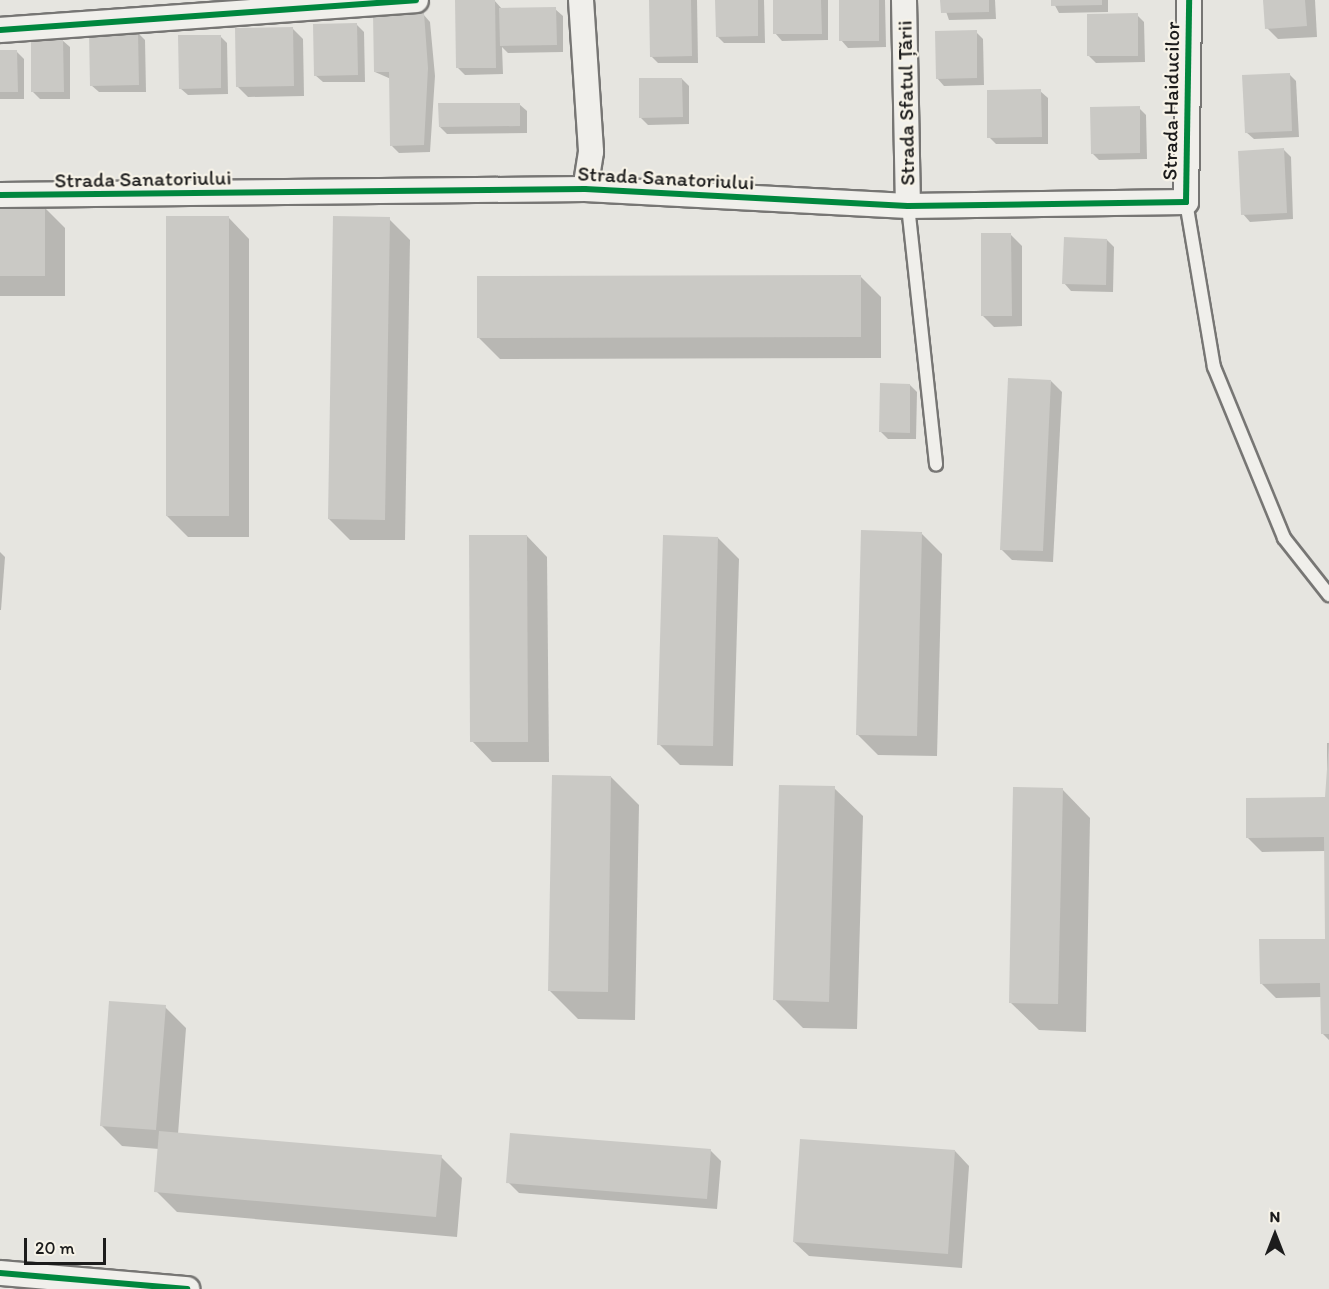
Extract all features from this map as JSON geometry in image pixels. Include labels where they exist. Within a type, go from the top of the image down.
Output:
[{"type":"street","points":[[0,30],[416,0]]},
{"type":"street","points":[[581,0],[591,152],[585,189]]},
{"type":"street","name":"Strada Sfatul Țării","points":[[904,0],[908,206]]},
{"type":"street","name":"Strada Haiducilor","points":[[1186,202],[1189,0]]},
{"type":"street","name":"Strada Sanatoriului","points":[[0,195],[585,189],[908,206],[1186,202]]},
{"type":"street","points":[[0,1273],[187,1289]]},
{"type":"lane","points":[[1186,202],[1214,367],[1284,538],[1329,595]]},
{"type":"lane","points":[[908,206],[936,464]]},
{"type":"building","points":[[455,0],[495,0],[496,68],[456,68]]},
{"type":"building","points":[[649,0],[691,0],[692,56],[650,57]]},
{"type":"building","points":[[715,0],[758,0],[758,36],[716,37]]},
{"type":"building","points":[[773,0],[821,0],[822,34],[773,34]]},
{"type":"building","points":[[839,0],[879,0],[879,41],[839,41]]},
{"type":"building","points":[[940,0],[989,0],[989,12],[941,13]]},
{"type":"building","points":[[1051,0],[1102,0],[1102,5],[1051,6]]},
{"type":"building","points":[[1263,0],[1305,0],[1307,26],[1265,29]]},
{"type":"building","points":[[556,7],[557,45],[500,46],[499,8]]},
{"type":"building","points":[[424,13],[428,68],[424,145],[390,146],[389,72],[374,72],[373,14]]},
{"type":"building","points":[[1138,13],[1138,56],[1087,56],[1087,14]]},
{"type":"building","points":[[357,23],[358,75],[314,76],[313,24]]},
{"type":"building","points":[[293,27],[294,86],[236,87],[235,28]]},
{"type":"building","points":[[977,30],[977,78],[936,79],[935,31]]},
{"type":"building","points":[[89,32],[138,32],[139,85],[90,86]]},
{"type":"building","points":[[178,35],[221,35],[221,88],[179,89]]},
{"type":"building","points":[[31,39],[63,39],[64,92],[31,92]]},
{"type":"building","points":[[0,50],[17,50],[18,92],[0,92]]},
{"type":"building","points":[[1290,73],[1292,131],[1245,133],[1242,75]]},
{"type":"building","points":[[639,78],[682,78],[683,117],[639,118]]},
{"type":"building","points":[[1041,89],[1042,137],[987,138],[987,90]]},
{"type":"building","points":[[438,103],[520,103],[520,126],[439,127]]},
{"type":"building","points":[[1140,106],[1140,153],[1091,154],[1090,107]]},
{"type":"building","points":[[1284,148],[1287,213],[1241,215],[1238,151]]},
{"type":"building","points":[[0,206],[45,206],[45,276],[0,276]]},
{"type":"building","points":[[166,216],[229,216],[229,516],[166,516]]},
{"type":"building","points":[[333,216],[390,217],[385,520],[328,519]]},
{"type":"building","points":[[981,233],[1011,233],[1012,316],[981,316]]},
{"type":"building","points":[[1064,237],[1107,239],[1106,285],[1062,284]]},
{"type":"building","points":[[861,275],[861,337],[477,338],[477,276]]},
{"type":"building","points":[[1008,378],[1051,380],[1043,551],[1000,550]]},
{"type":"building","points":[[880,383],[910,384],[910,433],[879,432]]},
{"type":"building","points":[[861,530],[922,532],[917,736],[856,735]]},
{"type":"building","points":[[469,535],[527,535],[528,742],[470,742]]},
{"type":"building","points":[[663,535],[718,537],[713,746],[657,745]]},
{"type":"building","points":[[1329,741],[1329,1034],[1321,1034],[1320,983],[1260,984],[1259,939],[1325,939],[1324,837],[1246,838],[1246,798],[1325,797]]},
{"type":"building","points":[[552,775],[611,776],[608,992],[548,991]]},
{"type":"building","points":[[779,785],[835,786],[829,1002],[773,1000]]},
{"type":"building","points":[[1013,787],[1063,788],[1058,1004],[1009,1003]]},
{"type":"building","points":[[109,1001],[166,1005],[156,1130],[100,1126]]},
{"type":"building","points":[[159,1131],[442,1155],[436,1217],[154,1192]]},
{"type":"building","points":[[510,1133],[711,1149],[707,1199],[506,1183]]},
{"type":"building","points":[[800,1139],[955,1150],[948,1254],[793,1242]]},
{"type":"cycle path","points":[[0,30],[416,0]]},
{"type":"cycle path","points":[[0,195],[585,189],[908,206],[1186,202],[1189,0]]},
{"type":"cycle path","points":[[0,1273],[187,1289]]}]
